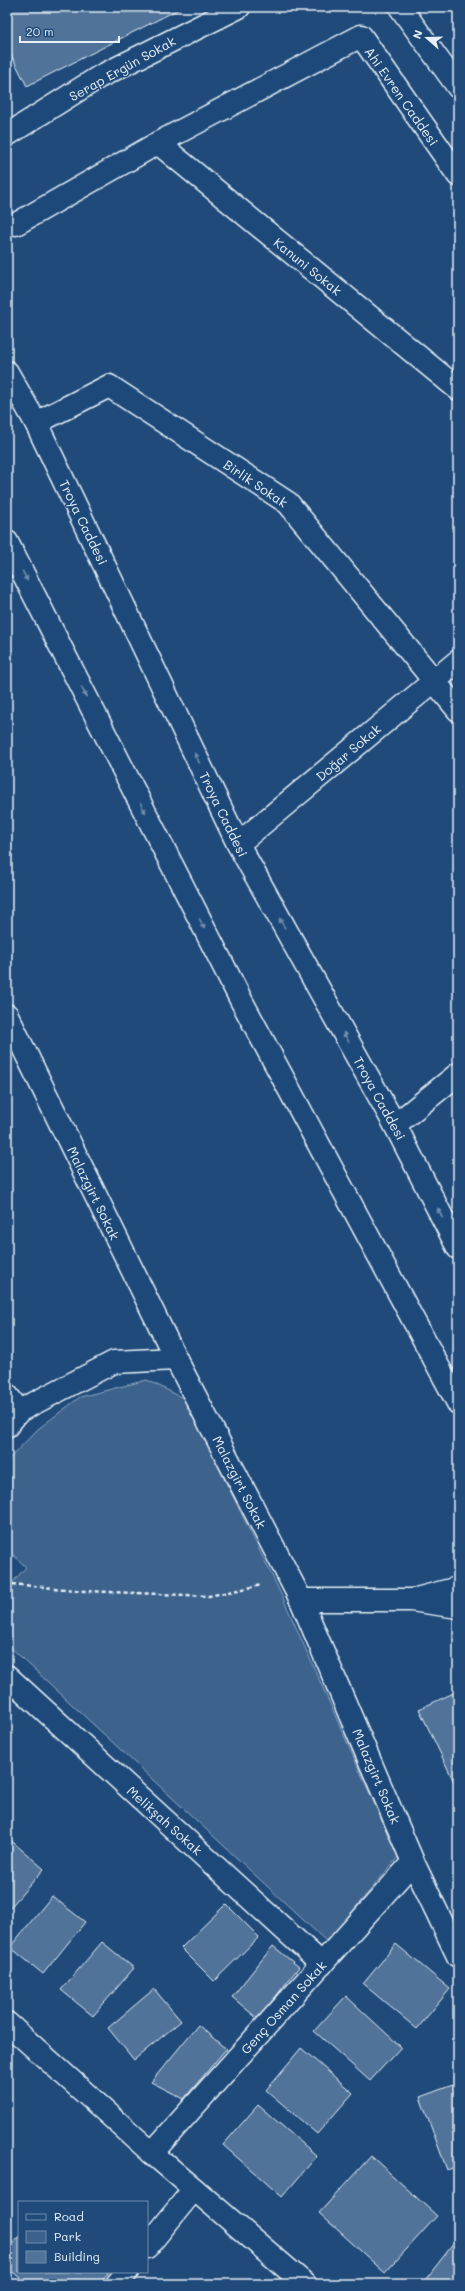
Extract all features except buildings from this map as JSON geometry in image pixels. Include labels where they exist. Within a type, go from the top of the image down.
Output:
[{"type":"street","name":"Serap Ergün Sokak","points":[[7,135],[99,77],[217,12],[239,7]]},
{"type":"street","points":[[400,7],[458,87]]},
{"type":"street","name":"Ahi Evren Caddesi","points":[[158,143],[361,36],[458,175]]},
{"type":"street","points":[[16,224],[158,143]]},
{"type":"street","name":"Kanuni Sokak","points":[[158,143],[458,389]]},
{"type":"street","name":"Troya Caddesi","points":[[7,372],[36,423],[238,844],[395,1125],[458,1248]]},
{"type":"street","name":"Birlik Sokak","points":[[36,423],[109,386],[288,503],[458,710]]},
{"type":"street","points":[[7,542],[240,1000],[458,1403]]},
{"type":"street","name":"Doğar Sokak","points":[[238,844],[458,661]]},
{"type":"street","name":"Malazgirt Sokak","points":[[7,1015],[176,1359],[301,1600],[414,1862],[458,1956]]},
{"type":"street","points":[[395,1125],[458,1074]]},
{"type":"street","points":[[11,1411],[114,1362],[176,1359]]},
{"type":"street","points":[[411,1600],[458,1588]]},
{"type":"street","points":[[301,1600],[411,1600],[458,1607]]},
{"type":"street","name":"Melikşah Sokak","points":[[7,1676],[322,1964]]},
{"type":"street","name":"Genç Osman Sokak","points":[[152,2153],[414,1862]]},
{"type":"street","points":[[9,2029],[304,2284]]},
{"type":"street","points":[[148,2246],[194,2189]]},
{"type":"street","points":[[117,2284],[126,2273]]},
{"type":"path","points":[[12,1584],[85,1591],[209,1596],[275,1582],[288,1575]]},
{"type":"green space","points":[[147,1380],[185,1399],[283,1598],[398,1857],[327,1942],[7,1644],[7,1589],[26,1567],[7,1549],[7,1461],[38,1429],[80,1397]]}]
